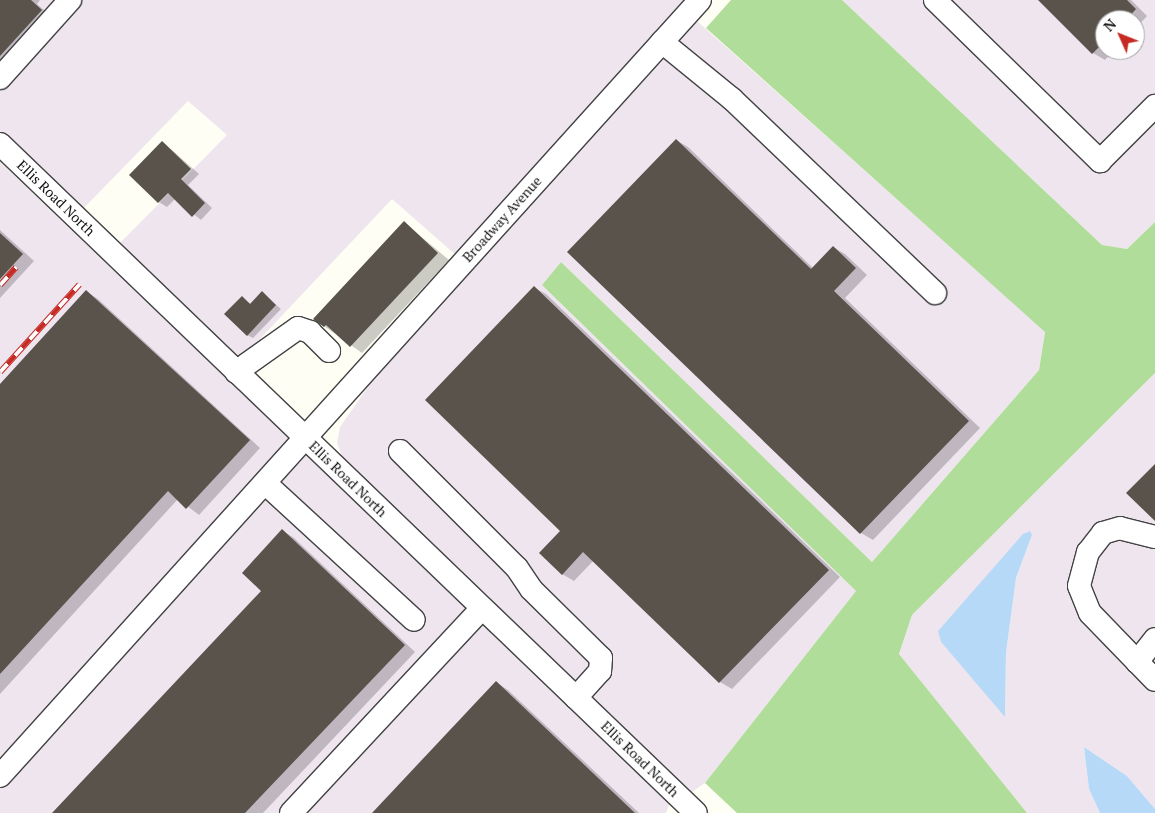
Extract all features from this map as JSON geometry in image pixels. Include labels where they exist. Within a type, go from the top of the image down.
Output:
[{"type":"street","points":[[0,78],[70,0]]},
{"type":"street","name":"Broadway Avenue","points":[[0,776],[700,0]]},
{"type":"street","points":[[935,0],[1100,161],[1155,106]]},
{"type":"street","points":[[662,42],[732,99],[935,293]]},
{"type":"street","name":"Ellis Road North","points":[[0,144],[696,813]]},
{"type":"street","points":[[236,372],[298,328],[310,332],[328,351]]},
{"type":"street","points":[[400,451],[517,568],[531,589],[601,658],[600,671],[576,698]]},
{"type":"street","points":[[265,483],[414,620]]},
{"type":"street","points":[[1155,538],[1120,528],[1103,533],[1088,552],[1079,586],[1090,613],[1155,680]]},
{"type":"street","points":[[291,813],[482,608]]},
{"type":"street","points":[[1137,662],[1155,639]]},
{"type":"shaded area","points":[[0,0],[689,0],[457,256],[392,199],[240,360],[118,245],[227,135],[188,101],[81,211],[0,131]]},
{"type":"shaded area","points":[[842,0],[1155,0],[1155,222],[1127,249],[1102,245]]},
{"type":"shaded area","points":[[697,21],[1045,331],[1039,370],[872,562],[561,262],[542,285],[856,591],[705,783],[689,794],[345,464],[337,443],[340,427],[379,371]]},
{"type":"shaded area","points":[[0,162],[670,802],[666,813],[0,813]]},
{"type":"shaded area","points":[[1155,373],[1155,809],[1127,776],[1084,747],[1089,789],[1100,813],[1027,813],[899,654],[912,615]],"holes":[[[1032,535],[1016,578],[1006,653],[1005,716],[941,642]]]},
{"type":"green space","points":[[731,0],[842,0],[1102,245],[1127,249],[1155,222],[1155,373],[912,615],[899,654],[1027,813],[737,813],[705,783],[856,591],[542,285],[561,262],[872,562],[1039,370],[1045,332],[706,28]]},
{"type":"water","points":[[1030,531],[1032,535],[1016,578],[1006,653],[1005,717],[941,642],[938,631],[1023,534]]},
{"type":"water","points":[[1084,747],[1127,776],[1155,809],[1155,813],[1100,813],[1089,789]]},
{"type":"building","points":[[0,0],[31,0],[42,10],[0,56]]},
{"type":"building","points":[[1038,0],[1127,0],[1136,9],[1095,10],[1095,51],[1092,54]]},
{"type":"building","points":[[676,139],[811,269],[833,246],[856,268],[834,291],[969,421],[860,534],[567,252]]},
{"type":"building","points":[[162,141],[191,169],[181,179],[205,203],[192,217],[168,193],[158,203],[129,175]]},
{"type":"building","points":[[404,221],[438,253],[350,347],[326,325],[324,327],[313,319]]},
{"type":"building","points":[[0,233],[23,254],[0,279]]},
{"type":"building","points":[[534,286],[829,570],[719,683],[583,552],[562,575],[539,553],[560,531],[425,400]]},
{"type":"building","points":[[86,290],[250,440],[186,509],[168,491],[0,674],[0,384]]},
{"type":"building","points":[[262,291],[276,305],[247,336],[224,314],[242,296],[250,304]]},
{"type":"building","points":[[1155,464],[1155,521],[1126,493]]},
{"type":"building","points":[[282,529],[405,645],[245,813],[52,813],[261,591],[242,573]]},
{"type":"building","points":[[496,681],[635,813],[372,813]]},
{"type":"railway","points":[[0,285],[16,267]]},
{"type":"railway","points":[[0,372],[79,285]]}]
